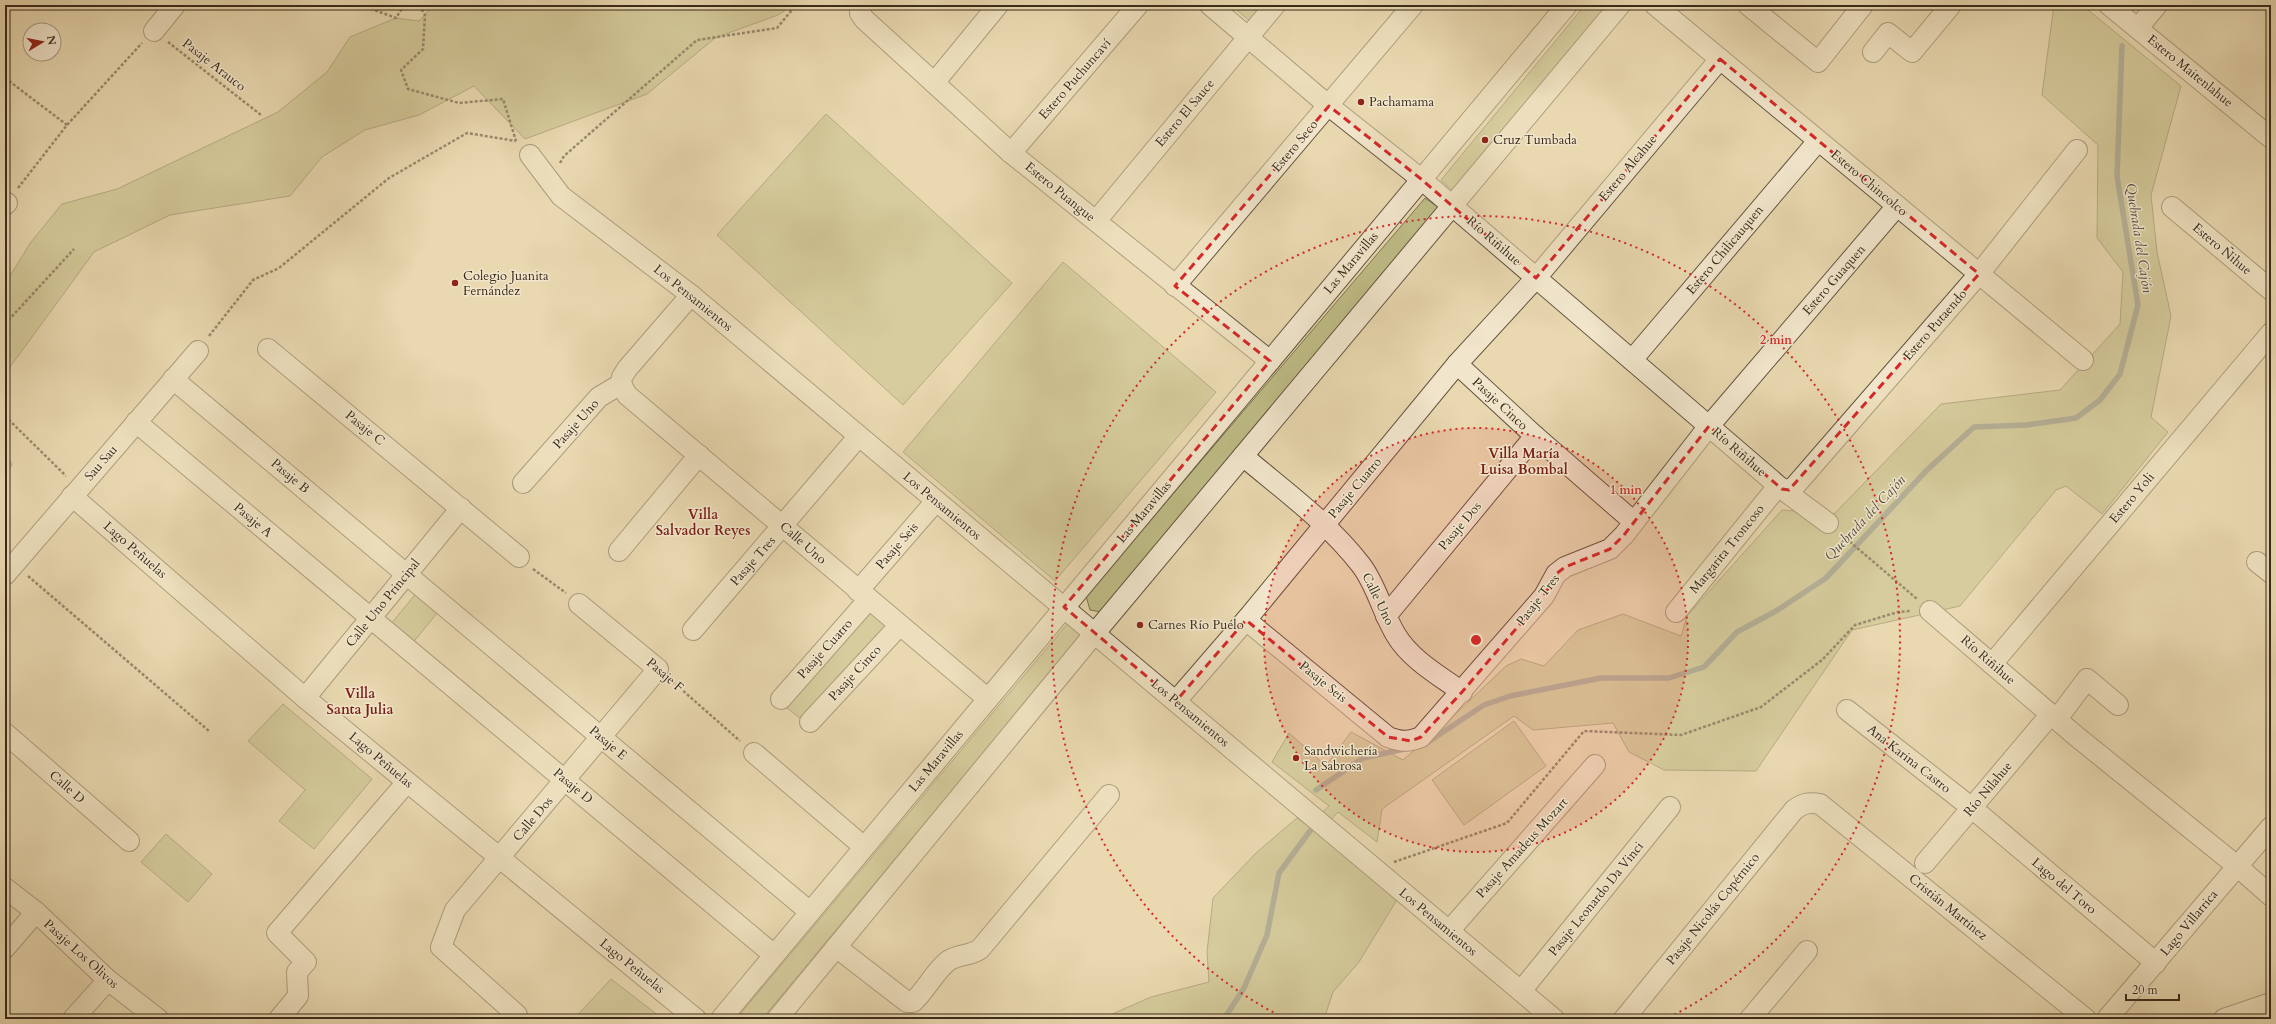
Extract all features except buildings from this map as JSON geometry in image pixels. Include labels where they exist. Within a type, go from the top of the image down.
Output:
[{"type":"street","points":[[154,31],[175,5]]},
{"type":"street","points":[[934,83],[998,5]]},
{"type":"street","name":"Estero Puchuncaví","points":[[1011,153],[1138,5]]},
{"type":"street","name":"Río Riñihue","points":[[1210,5],[1329,106],[1422,179],[1782,489],[1828,523]]},
{"type":"street","name":"Estero El Sauce","points":[[1096,221],[1275,5]]},
{"type":"street","name":"Estero Seco","points":[[1175,286],[1413,5]]},
{"type":"street","name":"Las Maravillas","points":[[721,1019],[1567,5]]},
{"type":"street","points":[[777,1019],[1095,633],[1620,5]]},
{"type":"street","name":"Estero Chincolco","points":[[1655,5],[2083,360]]},
{"type":"street","points":[[1748,5],[1818,62],[1863,5]]},
{"type":"street","points":[[1873,52],[1888,33],[1912,52],[1951,5]]},
{"type":"street","name":"Estero Maitenlahue","points":[[2109,5],[2271,138]]},
{"type":"street","points":[[2138,28],[2158,5]]},
{"type":"street","name":"Estero Puangue","points":[[861,9],[864,20],[1011,153],[1270,361]]},
{"type":"street","name":"Estero Alcahue","points":[[1536,278],[1720,59]]},
{"type":"street","name":"Estero Chilicauquen","points":[[1632,360],[1818,141]]},
{"type":"street","name":"Los Pensamientos","points":[[523,148],[561,196],[690,295],[1554,1019]]},
{"type":"street","name":"Estero Putaendo","points":[[1782,489],[1794,487],[1979,274],[2077,150]]},
{"type":"street","name":"Estero Guaquen","points":[[1709,426],[1897,206]]},
{"type":"street","name":"Estero Ñihue","points":[[2172,207],[2271,290]]},
{"type":"street","name":"Pasaje Cuatro","points":[[1176,701],[1246,620],[1457,364],[1536,278]]},
{"type":"street","points":[[621,384],[622,377],[627,370],[690,295]]},
{"type":"street","name":"Estero Yoli","points":[[1992,664],[2271,333]]},
{"type":"street","name":"Pasaje C","points":[[268,349],[461,508]]},
{"type":"street","name":"Sau Sau","points":[[9,570],[198,351]]},
{"type":"street","name":"Pasaje Cinco","points":[[1457,364],[1535,436],[1634,522]]},
{"type":"street","name":"Pasaje B","points":[[173,379],[407,573]]},
{"type":"street","name":"Calle Uno","points":[[621,384],[627,395],[988,699]]},
{"type":"street","name":"Pasaje Uno","points":[[523,483],[599,397],[621,384]]},
{"type":"street","name":"Pasaje A","points":[[136,422],[371,618]]},
{"type":"street","name":"Pasaje Tres","points":[[1401,741],[1411,741],[1421,737],[1462,692],[1544,596],[1556,574],[1564,567],[1610,549],[1624,535],[1709,426]]},
{"type":"street","name":"Pasaje Dos","points":[[1386,616],[1535,436]]},
{"type":"street","name":"Pasaje Tres","points":[[693,630],[858,437]]},
{"type":"street","points":[[619,551],[699,455]]},
{"type":"street","name":"Calle Uno","points":[[1243,456],[1324,525],[1362,566],[1372,582],[1396,636],[1412,655],[1462,692]]},
{"type":"street","name":"Margarita Troncoso","points":[[1676,612],[1782,489]]},
{"type":"street","name":"Lago Peñuelas","points":[[75,492],[305,698],[696,1019]]},
{"type":"street","name":"Pasaje Seis","points":[[863,595],[936,501]]},
{"type":"street","points":[[461,508],[519,557]]},
{"type":"street","name":"Calle Uno Principal","points":[[305,698],[461,508]]},
{"type":"street","name":"Pasaje E","points":[[407,573],[810,912]]},
{"type":"street","name":"Pasaje Cuatro","points":[[781,699],[863,595]]},
{"type":"street","name":"Pasaje F","points":[[579,604],[658,669]]},
{"type":"street","name":"Río Riñihue","points":[[1930,611],[2054,717],[2238,866],[2271,896]]},
{"type":"street","name":"Pasaje D","points":[[371,618],[774,955]]},
{"type":"street","name":"Pasaje Seis","points":[[1246,620],[1388,737],[1401,741]]},
{"type":"street","name":"Pasaje Cinco","points":[[810,722],[900,625]]},
{"type":"street","name":"Calle Dos","points":[[514,1019],[517,1016],[441,947],[455,910],[658,669]]},
{"type":"street","name":"Río Nilahue","points":[[1926,863],[1972,808],[2087,680],[2118,705]]},
{"type":"street","name":"Ana Karina Castro","points":[[1847,710],[1972,808]]},
{"type":"street","name":"Calle D","points":[[5,732],[129,840]]},
{"type":"street","points":[[754,753],[864,847]]},
{"type":"street","name":"Pasaje Amadeus Mozart","points":[[1449,931],[1595,766]]},
{"type":"street","points":[[279,1019],[298,996],[297,972],[306,962],[277,933],[407,782]]},
{"type":"street","points":[[836,947],[907,1002],[913,1002],[947,962],[956,957],[975,953],[980,949],[1109,795]]},
{"type":"street","name":"Pasaje Nicolás Copérnico","points":[[1624,1019],[1794,810],[1806,803]]},
{"type":"street","name":"Cristián Martínez","points":[[1806,803],[1820,804],[2086,1019]]},
{"type":"street","name":"Pasaje Leonardo Da Vinci","points":[[1521,991],[1670,807]]},
{"type":"street","name":"Lago del Toro","points":[[1972,808],[2156,963]]},
{"type":"street","name":"Lago Villarrica","points":[[2107,1019],[2271,827]]},
{"type":"street","name":"Pasaje Los Olivos","points":[[5,888],[36,912],[108,980],[158,1019]]},
{"type":"street","points":[[5,948],[36,912]]},
{"type":"street","points":[[1750,1019],[1807,951]]},
{"type":"street","points":[[73,1019],[108,980]]},
{"type":"street","points":[[2224,1019],[2271,1003]]},
{"type":"path","points":[[361,5],[396,18],[404,5]]},
{"type":"path","points":[[419,5],[425,15],[423,49],[401,70],[408,89],[459,103],[503,99],[523,148]]},
{"type":"path","points":[[550,182],[564,156],[698,40],[777,28],[796,5]]},
{"type":"path","name":"Pasaje Arauco","points":[[154,31],[261,115]]},
{"type":"path","points":[[6,204],[67,124],[154,31]]},
{"type":"path","points":[[5,78],[67,124]]},
{"type":"path","points":[[198,351],[253,280],[279,268],[389,178],[468,133],[523,148]]},
{"type":"path","points":[[5,324],[74,249]]},
{"type":"path","points":[[5,416],[75,492]]},
{"type":"path","points":[[1828,523],[1930,611]]},
{"type":"path","points":[[519,557],[579,604]]},
{"type":"path","points":[[9,570],[209,731]]},
{"type":"path","points":[[1375,869],[1507,823],[1584,731],[1681,735],[1761,707],[1822,660],[1855,625],[1898,612],[1930,611]]},
{"type":"path","name":"Pasaje F","points":[[658,669],[754,753]]},
{"type":"highlighted area","points":[[1720,59],[1979,274],[1789,490],[1782,489],[1709,426],[1624,535],[1610,549],[1565,567],[1556,574],[1544,596],[1462,692],[1421,737],[1411,741],[1388,737],[1246,620],[1176,701],[1064,607],[1270,361],[1175,286],[1329,106],[1421,179],[1536,278]]},
{"type":"shaded area","points":[[434,5],[450,5],[453,7],[455,5],[793,5],[778,15],[715,38],[647,94],[525,139],[474,86],[419,115],[365,130],[322,157],[290,196],[170,215],[94,252],[5,374],[5,284],[31,242],[62,204],[117,189],[278,112],[327,72],[350,37],[396,18],[419,21]]},
{"type":"shaded area","points":[[1231,5],[1265,5],[1251,22]]},
{"type":"shaded area","points":[[1585,5],[1608,5],[1453,191],[1441,180]]},
{"type":"shaded area","points":[[2054,5],[2082,5],[2181,86],[2151,195],[2157,252],[2171,316],[2151,417],[2168,432],[2102,514],[2066,486],[2056,490],[1960,606],[1852,630],[1756,771],[1664,770],[1629,752],[1613,723],[1533,730],[1514,716],[1382,809],[1377,842],[1338,812],[1318,834],[1398,898],[1359,962],[1333,992],[1324,1019],[1101,1019],[1151,997],[1209,982],[1207,952],[1213,898],[1256,853],[1297,818],[1308,826],[1329,806],[1272,762],[1289,733],[1326,766],[1351,732],[1403,760],[1448,721],[1506,666],[1521,659],[1544,666],[1578,630],[1623,614],[1681,636],[1687,616],[1782,510],[1834,514],[1941,404],[2060,390],[2120,324],[2123,272],[2097,238],[2098,145],[2042,95]]},
{"type":"shaded area","points":[[826,114],[1012,283],[903,405],[717,235]]},
{"type":"shaded area","points":[[1425,198],[1439,208],[1101,612],[1090,610],[1086,596]]},
{"type":"shaded area","points":[[1063,262],[1216,392],[1055,581],[903,452]]},
{"type":"shaded area","points":[[5,453],[12,464],[5,479]]},
{"type":"shaded area","points":[[418,591],[438,612],[411,645],[390,625]]},
{"type":"shaded area","points":[[869,603],[895,625],[806,723],[782,704]]},
{"type":"shaded area","points":[[1068,623],[1082,634],[762,1019],[736,1019]]},
{"type":"shaded area","points":[[283,704],[372,779],[314,849],[279,821],[305,790],[248,741]]},
{"type":"shaded area","points":[[1514,721],[1546,766],[1464,825],[1432,780]]},
{"type":"shaded area","points":[[166,834],[212,874],[188,902],[141,862]]},
{"type":"shaded area","points":[[611,979],[663,1019],[574,1019]]},
{"type":"waterway","name":"Quebrada del Cajón","points":[[1428,742],[1484,705],[1510,696],[1601,678],[1669,678],[1704,667],[1737,632],[1776,611],[1826,578],[1927,470],[1974,427],[2026,425],[2076,418],[2100,400],[2120,374],[2138,305],[2117,176],[2122,46]]},
{"type":"waterway","name":"Quebrada del Cajón","points":[[1316,790],[1363,758],[1404,749]]},
{"type":"waterway","points":[[1224,1019],[1244,988],[1267,935],[1279,873],[1310,831]]},
{"type":"place","name":"Pachamama","points":[[1361,102]]},
{"type":"place","name":"Cruz Tumbada","points":[[1485,140]]},
{"type":"place","name":"Colegio Juanita Fernández","points":[[455,283]]},
{"type":"place","name":"Carnes Río Puelo","points":[[1140,625]]},
{"type":"place","name":"Sandwichería La Sabrosa","points":[[1296,758]]},
{"type":"district","name":"Villa María Luisa Bombal","points":[[1524,462]]},
{"type":"district","name":"Villa Salvador Reyes","points":[[703,522]]},
{"type":"district","name":"Villa Santa Julia","points":[[360,702]]}]
